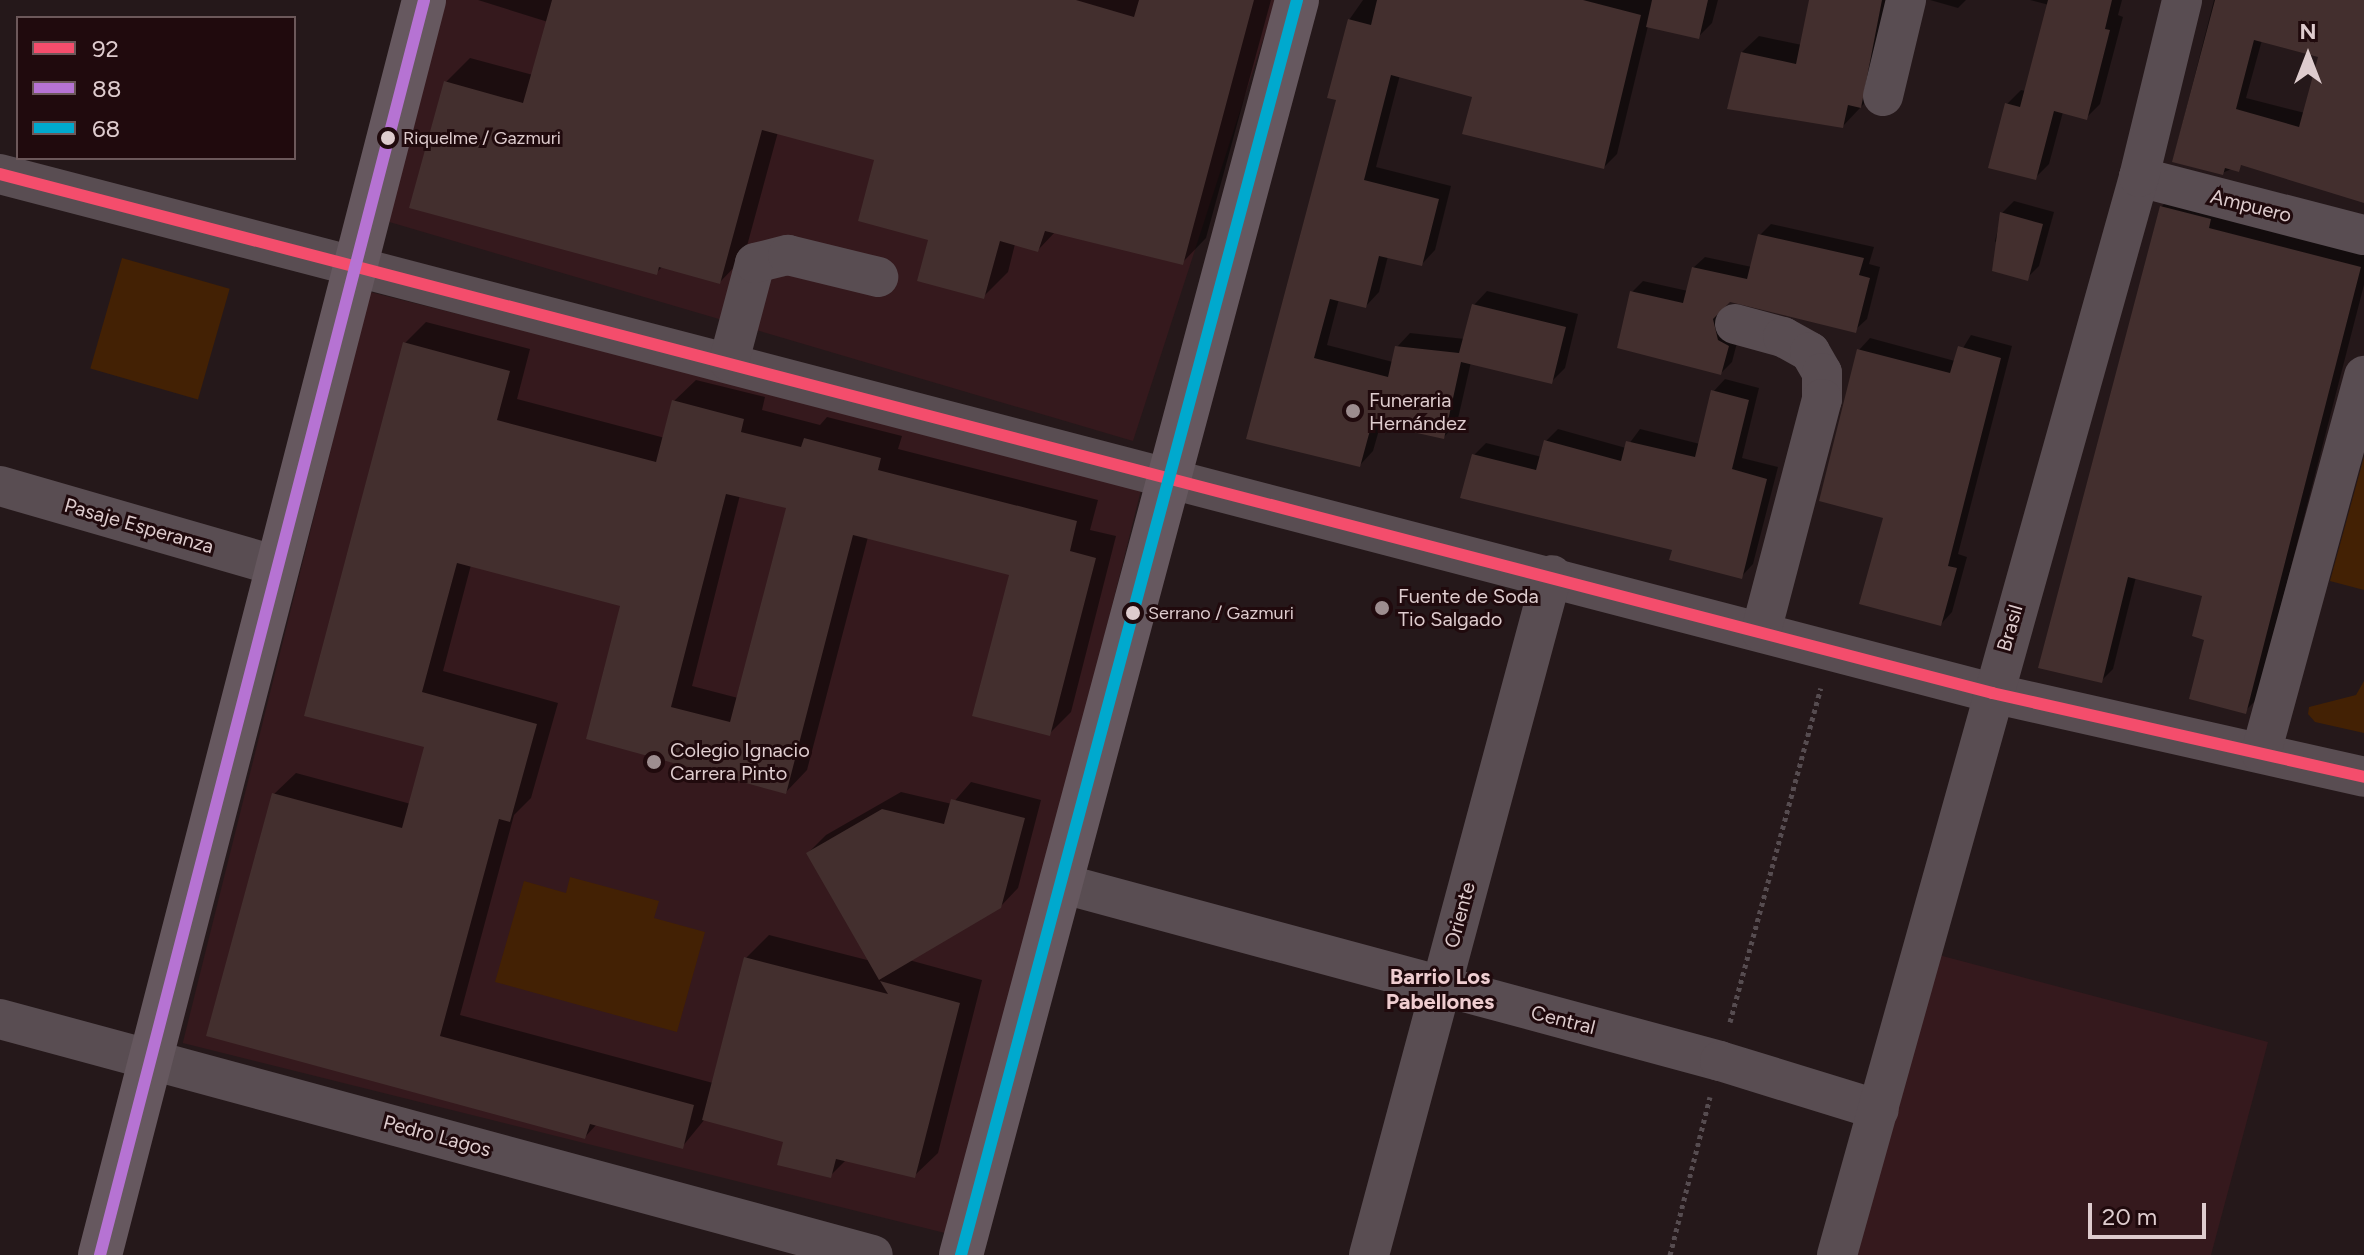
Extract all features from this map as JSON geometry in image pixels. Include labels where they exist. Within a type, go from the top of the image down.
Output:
[{"type":"main road","points":[[100,1255],[424,0]]},
{"type":"main road","points":[[961,1255],[1297,0]]},
{"type":"street","points":[[1883,96],[1906,0]]},
{"type":"street","name":"Brasil","points":[[1837,1255],[2139,177],[2182,0]]},
{"type":"street","points":[[0,174],[1552,575],[1992,693],[2364,777]]},
{"type":"street","name":"Ampuero","points":[[2139,177],[2364,235]]},
{"type":"street","points":[[729,361],[755,263],[788,255],[878,277]]},
{"type":"street","points":[[1735,324],[1783,337],[1810,352],[1822,373],[1822,399],[1761,631]]},
{"type":"street","points":[[2261,753],[2364,376]]},
{"type":"street","name":"Pasaje Esperanza","points":[[0,486],[278,566]]},
{"type":"street","name":"Oriente","points":[[1369,1255],[1552,575]]},
{"type":"street","name":"Central","points":[[1060,883],[1440,989],[1720,1061],[1879,1110]]},
{"type":"street","name":"Pedro Lagos","points":[[0,1019],[873,1255]]},
{"type":"path","points":[[1670,1255],[1832,649]]},
{"type":"shaded area","points":[[446,0],[1276,0],[1133,441],[386,221]]},
{"type":"shaded area","points":[[122,258],[230,289],[198,399],[90,369]]},
{"type":"shaded area","name":"Colegio Ignacio Carrera Pinto","points":[[370,292],[1142,485],[955,1236],[183,1043]]},
{"type":"shaded area","points":[[2364,457],[2364,590],[2330,581]]},
{"type":"shaded area","points":[[2364,681],[2364,733],[2315,722],[2308,714],[2309,707],[2356,695]]},
{"type":"shaded area","points":[[570,877],[659,901],[654,918],[705,932],[677,1032],[495,982],[524,881],[566,893]]},
{"type":"shaded area","points":[[1935,954],[2268,1042],[2211,1255],[1855,1255]]},
{"type":"building","points":[[552,0],[1076,0],[1134,17],[1139,0],[1254,0],[1183,265],[1045,231],[1038,252],[1000,241],[984,299],[917,281],[928,240],[858,221],[874,160],[762,130],[720,284],[659,267],[657,275],[409,208],[444,81],[523,103]]},
{"type":"building","points":[[1377,0],[1583,0],[1641,15],[1604,169],[1462,134],[1472,97],[1391,75],[1364,180],[1439,199],[1422,266],[1379,256],[1366,308],[1330,299],[1314,358],[1388,377],[1395,346],[1459,353],[1472,304],[1566,327],[1552,384],[1461,362],[1444,439],[1372,423],[1360,467],[1246,439],[1336,100],[1327,98],[1348,19],[1371,25]]},
{"type":"building","points":[[1652,0],[1708,0],[1699,39],[1646,27]]},
{"type":"building","points":[[1809,0],[1882,0],[1861,108],[1848,105],[1843,128],[1727,109],[1741,52],[1796,64]]},
{"type":"building","points":[[2048,0],[2112,0],[2105,29],[2110,30],[2087,120],[2054,111],[2036,180],[1988,168],[2005,103],[2020,107]]},
{"type":"building","points":[[2215,0],[2364,0],[2364,203],[2241,165],[2239,172],[2225,168],[2223,175],[2172,162]],"holes":[[[2254,40],[2318,57],[2299,127],[2236,109]]]},
{"type":"building","points":[[2160,206],[2211,219],[2209,228],[2361,267],[2246,714],[2189,699],[2204,640],[2192,636],[2202,596],[2128,577],[2102,683],[2038,668]]},
{"type":"building","points":[[2000,212],[2043,224],[2028,281],[1992,271]]},
{"type":"building","points":[[1758,234],[1864,258],[1859,275],[1870,278],[1856,333],[1730,302],[1713,319],[1718,340],[1729,346],[1721,375],[1617,348],[1630,291],[1683,303],[1692,267],[1747,279]]},
{"type":"building","points":[[403,342],[510,371],[497,420],[656,462],[672,400],[744,419],[741,432],[801,447],[804,438],[881,458],[878,470],[1077,521],[1070,551],[1096,558],[1050,736],[972,716],[1009,575],[853,535],[786,794],[586,739],[620,606],[457,563],[422,692],[537,724],[510,822],[499,819],[440,1036],[694,1105],[683,1149],[590,1124],[585,1139],[206,1036],[272,793],[402,828],[424,747],[304,716]],"holes":[[[726,494],[786,508],[730,722],[671,707]]]},
{"type":"building","points":[[1958,346],[2001,358],[1948,566],[1957,568],[1941,626],[1859,604],[1883,518],[1819,501],[1857,349],[1950,373]]},
{"type":"building","points":[[1711,390],[1749,400],[1732,469],[1767,479],[1742,579],[1669,560],[1672,550],[1460,498],[1472,454],[1536,470],[1544,440],[1621,461],[1626,441],[1695,457]]},
{"type":"building","points":[[951,799],[1025,818],[1001,908],[879,980],[806,853],[882,809],[944,824]]},
{"type":"building","points":[[744,957],[888,994],[880,981],[960,1003],[915,1178],[836,1159],[831,1178],[777,1165],[783,1142],[702,1120]]},
{"type":"transit line","name":"88","points":[[100,1255],[424,0]]},
{"type":"transit line","name":"68","points":[[961,1255],[1297,0]]},
{"type":"transit line","name":"92","points":[[0,174],[1992,693],[2364,777]]},
{"type":"place","name":"Riquelme / Gazmuri","points":[[388,138]]},
{"type":"place","name":"Funeraria Hernández","points":[[1353,411]]},
{"type":"place","name":"Fuente de Soda Tio Salgado","points":[[1382,608]]},
{"type":"place","name":"Serrano / Gazmuri","points":[[1133,613]]},
{"type":"place","name":"Colegio Ignacio Carrera Pinto","points":[[654,762]]},
{"type":"district","name":"Barrio Los Pabellones","points":[[1440,988]]}]
